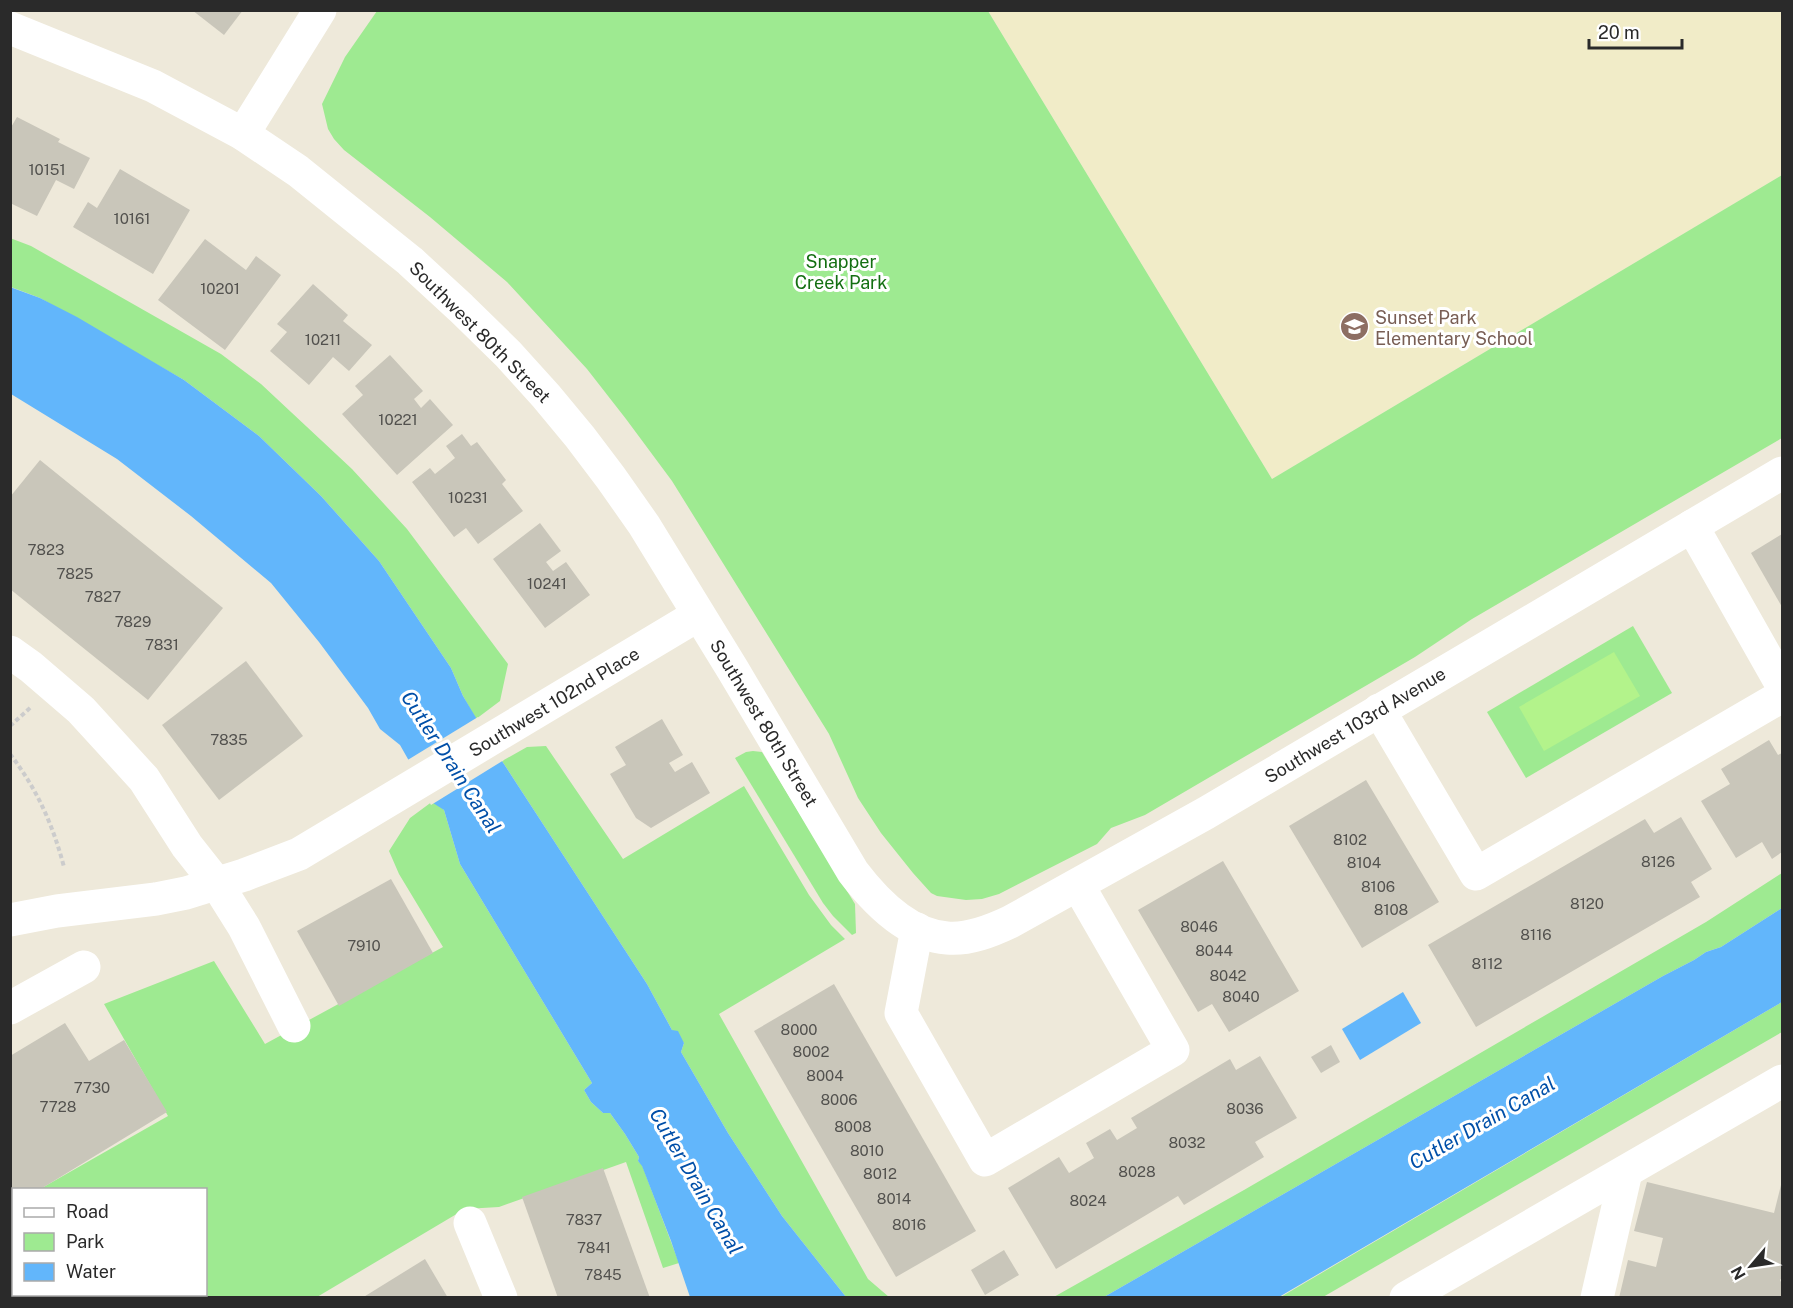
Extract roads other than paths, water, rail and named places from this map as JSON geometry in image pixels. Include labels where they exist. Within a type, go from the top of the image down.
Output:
[{"type":"street","points":[[243,134],[320,10]]},
{"type":"street","name":"Southwest 80th Street","points":[[10,28],[153,86],[243,134],[298,171],[410,261],[462,308],[546,396],[611,478],[644,525],[734,670],[853,872],[884,908],[916,929]]},
{"type":"street","name":"Southwest 103rd Avenue","points":[[916,929],[947,938],[990,931],[1010,922],[1206,813],[1782,473]]},
{"type":"street","points":[[1692,526],[1782,685]]},
{"type":"street","name":"Southwest 102nd Place","points":[[10,920],[156,899],[217,884],[299,854],[698,615]]},
{"type":"street","points":[[10,652],[81,710],[144,779],[187,846],[217,884],[247,932],[294,1026]]},
{"type":"street","points":[[1380,710],[1476,874],[1782,696]]},
{"type":"street","points":[[916,929],[901,1013],[985,1160],[1173,1050],[1078,885]]},
{"type":"street","points":[[10,1008],[84,968]]},
{"type":"street","points":[[1406,1298],[1782,1080]]},
{"type":"street","points":[[1597,1298],[1626,1172]]},
{"type":"street","points":[[470,1223],[501,1298]]},
{"type":"water","name":"Cutler Drain Canal","points":[[10,287],[40,298],[77,317],[184,380],[259,436],[321,496],[379,561],[451,668],[463,696],[502,761],[647,984],[672,1030],[678,1031],[684,1043],[681,1052],[728,1133],[782,1216],[846,1297],[690,1297],[671,1241],[638,1161],[639,1157],[610,1113],[603,1113],[591,1102],[584,1090],[592,1083],[460,864],[444,810],[433,803],[400,745],[380,729],[368,708],[319,642],[271,583],[191,516],[117,459],[11,394]]},
{"type":"water","name":"Cutler Drain Canal","points":[[1782,908],[1782,1002],[1279,1297],[1104,1297],[1663,976],[1706,952],[1721,947]]},
{"type":"water","points":[[1403,992],[1421,1023],[1360,1060],[1342,1029]]},
{"type":"place","name":"Sunset Park Elementary School","points":[[1354,327]]},
{"type":"park label","name":"Snapper Creek Park","points":[[841,271]]}]
